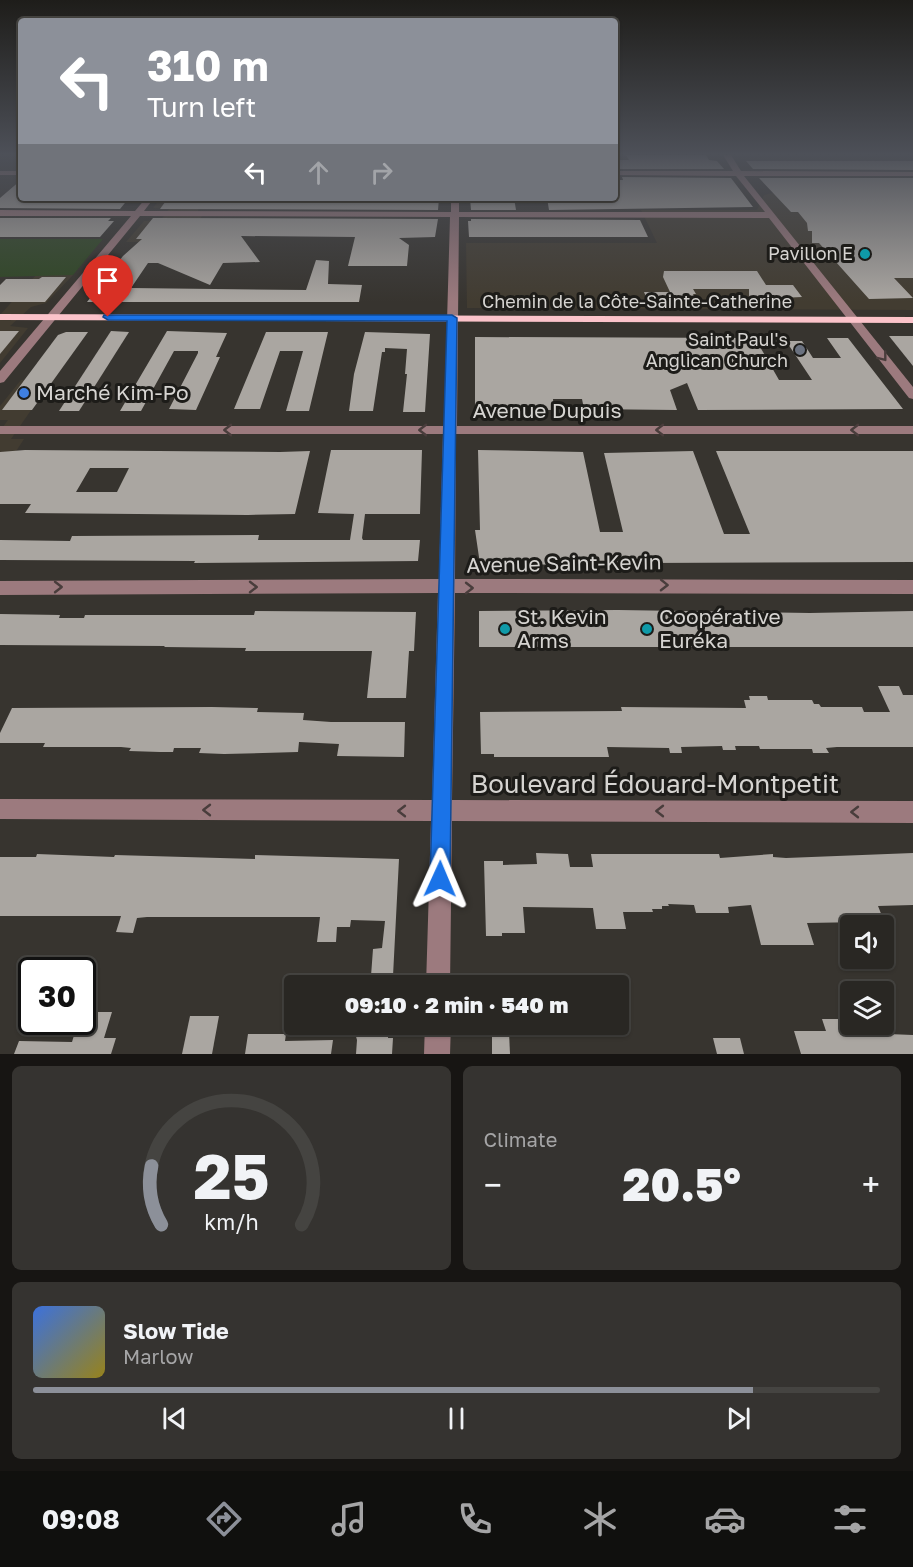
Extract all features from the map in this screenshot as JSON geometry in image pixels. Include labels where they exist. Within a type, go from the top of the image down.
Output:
[{"type":"main road","name":"Chemin de la Côte-Sainte-Catherine","points":[[0,317],[913,320]]},
{"type":"street","points":[[0,379],[145,204]]},
{"type":"street","points":[[438,975],[455,204]]},
{"type":"street","points":[[763,204],[913,395]]},
{"type":"street","points":[[0,213],[771,215]]},
{"type":"street","name":"Avenue Dupuis","points":[[0,430],[913,430]]},
{"type":"street","name":"Avenue Saint-Kevin","points":[[0,588],[616,585],[913,587]]},
{"type":"street","name":"Boulevard Édouard-Montpetit","points":[[0,808],[913,812]]},
{"type":"street","points":[[437,1054],[438,1035]]},
{"type":"shaded area","points":[[156,204],[202,204],[198,210],[202,216],[187,242],[126,242],[144,221],[161,220],[169,209],[153,208]]},
{"type":"shaded area","points":[[760,204],[913,204],[913,310],[467,308],[466,243],[657,243],[641,210],[757,210]]},
{"type":"shaded area","points":[[36,275],[73,275],[46,303],[31,307],[10,326],[28,328],[0,363],[0,315]]},
{"type":"shaded area","points":[[21,380],[52,380],[11,439],[24,439],[0,476],[0,431],[8,420],[0,420],[0,406]]},
{"type":"green space","points":[[0,239],[103,239],[73,275],[0,277]]},
{"type":"building","points":[[0,204],[124,204],[120,209],[0,208]]},
{"type":"building","points":[[164,204],[438,204],[438,210],[160,209]]},
{"type":"building","points":[[471,204],[515,204],[516,210],[471,210]]},
{"type":"building","points":[[548,204],[751,204],[753,207],[549,210]]},
{"type":"building","points":[[784,204],[913,204],[913,278],[894,278],[913,298],[869,299],[819,243],[812,243],[812,231],[808,231],[807,223],[798,212],[791,212]]},
{"type":"building","points":[[0,218],[111,218],[108,221],[114,221],[100,237],[0,237]]},
{"type":"building","points":[[153,218],[438,219],[435,237],[399,238],[409,245],[407,266],[348,266],[355,237],[241,236],[260,262],[223,263],[210,285],[158,263],[148,263],[131,288],[306,290],[316,260],[329,261],[328,284],[362,285],[359,302],[87,302],[123,256],[142,239],[136,239]]},
{"type":"building","points":[[471,219],[640,220],[648,237],[469,237],[468,221]]},
{"type":"building","points":[[664,271],[757,271],[766,285],[793,285],[802,297],[780,298],[772,303],[763,304],[749,298],[749,289],[693,289],[698,304],[649,304],[644,292],[670,292],[663,277]]},
{"type":"building","points":[[66,277],[45,302],[0,302],[0,285],[6,279],[39,279]]},
{"type":"building","points":[[0,331],[19,331],[0,354]]},
{"type":"building","points":[[111,331],[129,332],[79,411],[59,411]]},
{"type":"building","points":[[167,331],[227,333],[216,357],[220,357],[196,410],[169,409],[198,353],[198,351],[174,351],[141,411],[120,411]]},
{"type":"building","points":[[66,332],[88,332],[32,410],[2,410],[58,335]]},
{"type":"building","points":[[266,332],[328,332],[309,411],[286,411],[303,351],[280,351],[260,409],[234,409]]},
{"type":"building","points":[[365,332],[430,334],[425,412],[403,412],[407,349],[385,348],[385,352],[382,352],[373,411],[349,411],[354,374]]},
{"type":"building","points":[[889,336],[913,336],[913,366]]},
{"type":"building","points":[[475,337],[755,338],[779,380],[812,380],[786,341],[802,341],[813,358],[841,358],[827,338],[848,338],[903,409],[698,410],[687,383],[670,390],[677,410],[584,409],[582,399],[553,399],[554,410],[475,409]]},
{"type":"building","points":[[25,450],[310,451],[295,514],[248,515],[25,513],[31,504],[0,504],[0,452]],"holes":[[[90,468],[129,468],[117,492],[76,492]]]},
{"type":"building","points":[[331,450],[422,450],[420,514],[365,514],[362,538],[363,540],[420,540],[418,561],[194,563],[195,561],[0,560],[0,540],[70,541],[72,536],[259,535],[258,540],[350,540],[354,514],[318,513]]},
{"type":"building","points":[[478,450],[583,452],[600,532],[623,532],[604,453],[693,451],[724,534],[750,534],[716,451],[913,451],[913,562],[480,564],[475,530],[480,530]]},
{"type":"building","points":[[618,610],[810,613],[913,611],[913,647],[479,647],[479,611]]},
{"type":"building","points":[[255,611],[416,612],[414,651],[409,651],[406,698],[367,698],[372,651],[245,651],[246,648],[0,645],[0,614],[60,615],[59,618],[84,618],[85,615],[254,615]]},
{"type":"building","points":[[878,686],[899,686],[903,695],[913,695],[913,747],[837,747],[826,748],[829,753],[813,753],[812,749],[760,749],[759,746],[735,746],[736,750],[723,750],[722,746],[681,747],[682,753],[670,753],[669,748],[607,747],[609,757],[494,757],[494,754],[481,754],[480,712],[622,711],[621,707],[746,708],[744,700],[750,700],[749,696],[767,696],[768,700],[812,700],[814,704],[819,704],[821,707],[862,707],[864,712],[890,712]]},
{"type":"building","points":[[12,708],[258,708],[257,712],[304,713],[303,720],[405,722],[404,757],[337,756],[339,744],[299,742],[298,752],[224,754],[199,753],[201,748],[174,748],[173,752],[160,752],[129,751],[131,748],[121,747],[43,747],[45,743],[0,743],[0,733]]},
{"type":"building","points":[[536,853],[568,854],[570,867],[593,867],[591,854],[719,854],[720,858],[773,854],[773,857],[786,858],[913,853],[913,905],[878,906],[882,915],[840,915],[840,922],[807,923],[814,945],[761,945],[751,905],[728,907],[729,913],[696,913],[694,905],[668,904],[669,906],[662,906],[662,909],[652,909],[653,912],[623,912],[626,929],[596,929],[593,908],[523,907],[525,933],[486,936],[484,861],[503,861],[503,865],[537,864]]},
{"type":"building","points":[[37,854],[255,859],[255,855],[399,859],[393,975],[371,975],[373,949],[382,948],[385,921],[351,920],[350,927],[337,927],[336,942],[317,942],[320,917],[147,917],[137,918],[133,933],[116,932],[121,916],[0,916],[0,857],[36,857]]},
{"type":"building","points":[[96,1012],[112,1012],[104,1038],[116,1038],[111,1054],[14,1054],[19,1041],[72,1042],[74,1035],[96,1035]]},
{"type":"building","points":[[190,1016],[219,1016],[212,1054],[182,1054]]},
{"type":"building","points":[[822,1019],[840,1019],[840,1035],[913,1035],[913,1054],[801,1054],[794,1031],[826,1031]]},
{"type":"building","points":[[248,1034],[284,1034],[285,1041],[333,1040],[331,1054],[245,1054]]},
{"type":"building","points":[[356,1035],[388,1035],[388,1038],[393,1038],[392,1054],[356,1054]]},
{"type":"building","points":[[492,1035],[509,1035],[510,1054],[492,1054]]},
{"type":"building","points":[[713,1038],[740,1038],[744,1054],[717,1054]]},
{"type":"place","name":"Pavillon E","points":[[865,254]]},
{"type":"place","name":"Saint Paul's Anglican Church","points":[[800,350]]},
{"type":"place","name":"Marché Kim-Po","points":[[24,393]]},
{"type":"place","name":"St. Kevin Arms","points":[[505,629]]},
{"type":"place","name":"Coopérative Euréka","points":[[647,629]]},
{"type":"route","points":[[108,317],[452,318],[440,879]]}]
